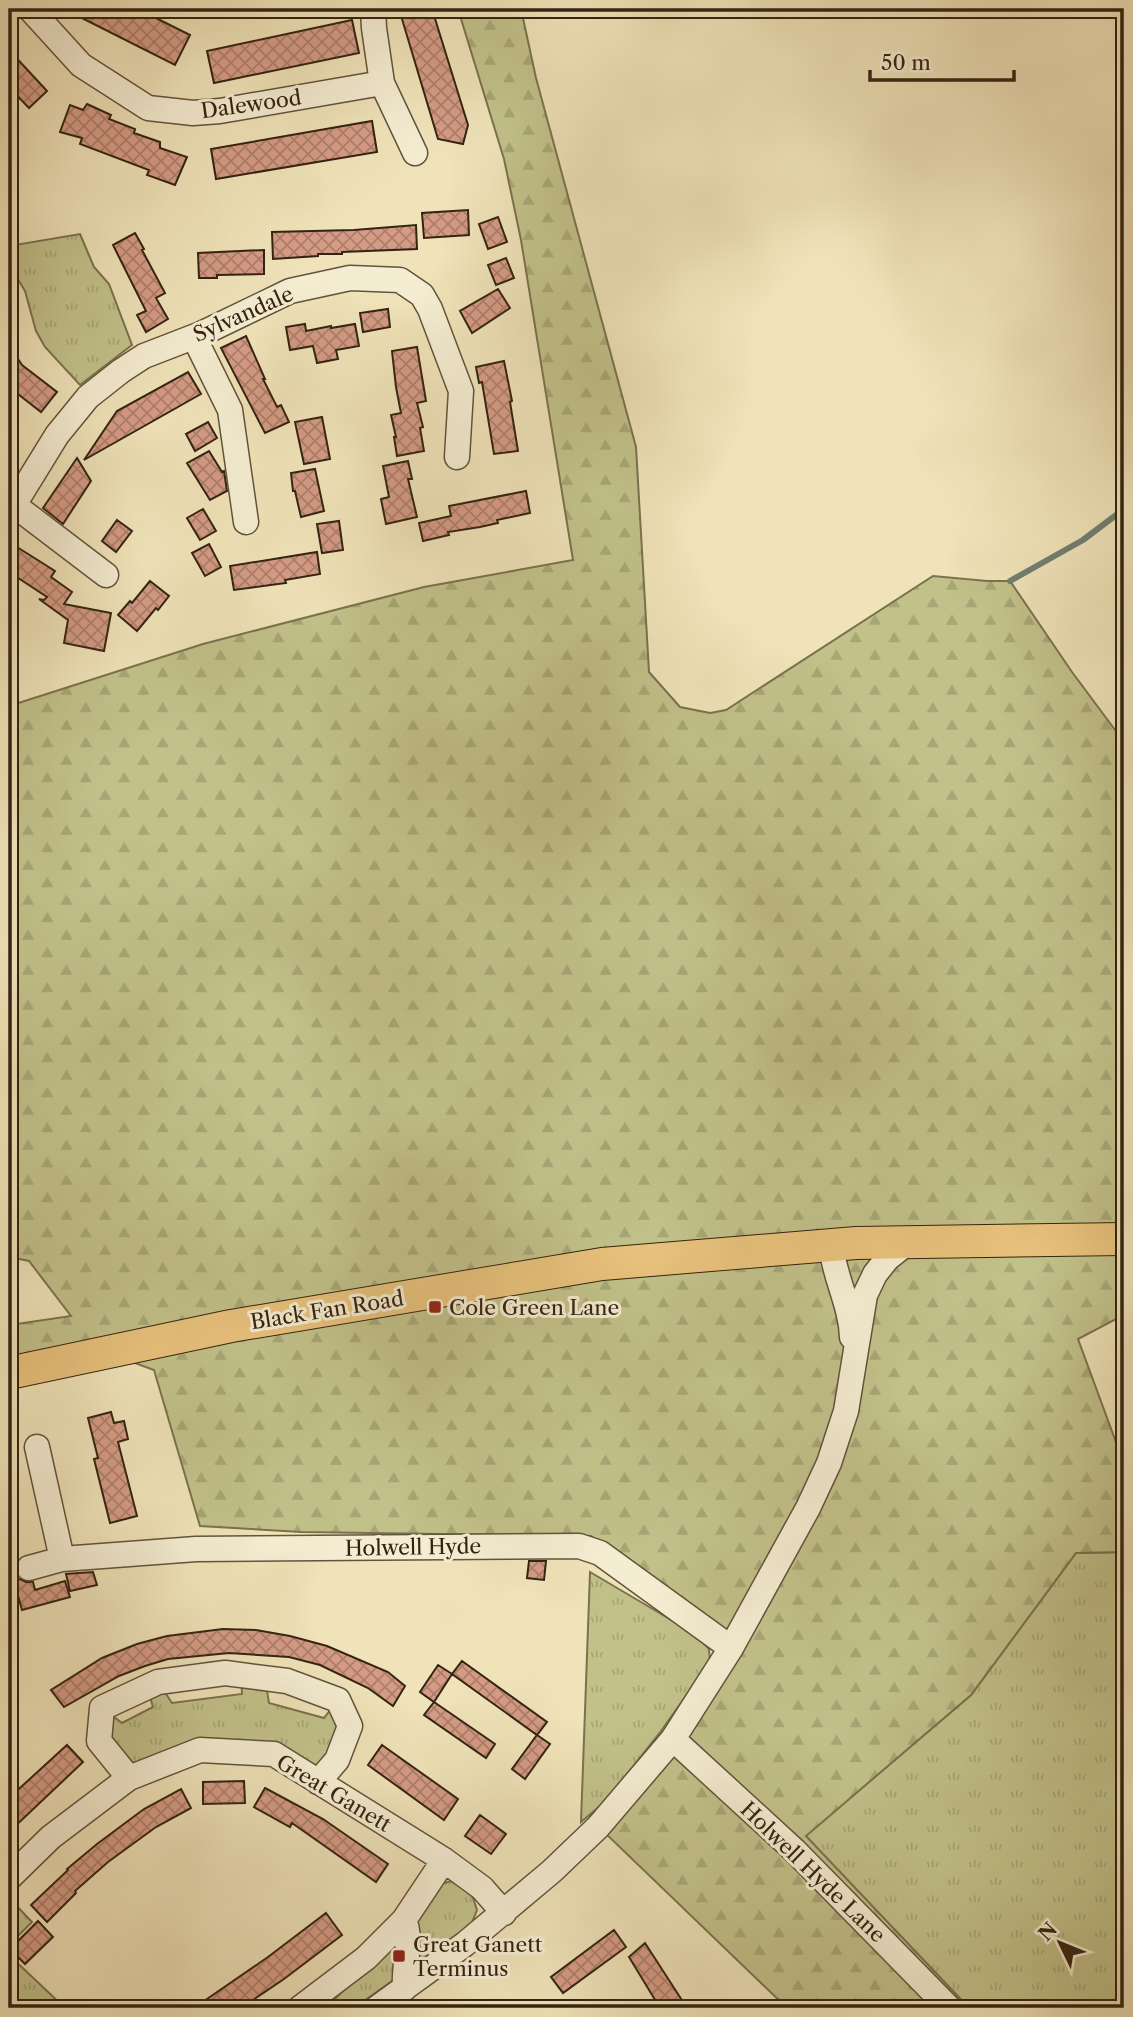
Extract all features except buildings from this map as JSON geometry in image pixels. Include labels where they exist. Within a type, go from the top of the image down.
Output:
[{"type":"main road","points":[[844,1244],[1124,1239]]},
{"type":"main road","name":"Black Fan Road","points":[[9,1373],[231,1326],[602,1264],[844,1244]]},
{"type":"street","name":"Dalewood","points":[[30,9],[81,65],[148,108],[193,113],[220,111],[382,83]]},
{"type":"street","points":[[373,9],[382,83],[415,153]]},
{"type":"street","name":"Sylvandale","points":[[11,509],[57,435],[88,397],[121,371],[144,356],[194,337],[290,291],[351,278],[400,280],[422,295],[430,309],[461,391],[457,457]]},
{"type":"street","points":[[194,337],[230,410],[246,522]]},
{"type":"street","points":[[11,509],[106,575]]},
{"type":"street","points":[[377,2008],[457,1951],[504,1913],[598,1828],[673,1739],[731,1648],[808,1508],[829,1462],[846,1411],[865,1295],[875,1274],[887,1259],[912,1242]]},
{"type":"street","points":[[844,1244],[835,1270],[852,1321],[854,1366]]},
{"type":"street","points":[[37,1447],[62,1559]]},
{"type":"street","name":"Holwell Hyde","points":[[29,1568],[62,1559],[196,1549],[579,1546],[600,1552],[731,1648]]},
{"type":"street","points":[[129,1778],[99,1741],[102,1707],[158,1682],[225,1673],[287,1681],[338,1700],[350,1726],[337,1760],[318,1782]]},
{"type":"street","name":"Holwell Hyde Lane","points":[[673,1739],[794,1850],[949,2008]]},
{"type":"street","name":"Great Ganett","points":[[9,1878],[51,1837],[129,1778],[200,1750],[274,1755],[444,1860],[482,1888],[504,1913]]},
{"type":"street","points":[[300,2008],[366,1958],[404,1920],[444,1860]]},
{"type":"street","points":[[404,1920],[408,1930],[405,1988]]},
{"type":"green space","points":[[458,9],[521,9],[536,78],[636,447],[649,672],[680,707],[710,713],[726,710],[933,576],[1010,581],[1124,742],[1124,1315],[1078,1339],[1124,1464],[1124,1552],[1076,1553],[971,1695],[806,1836],[969,2008],[787,2008],[604,1832],[745,1643],[591,1536],[301,1532],[200,1526],[154,1370],[89,1346],[9,1359],[9,1325],[71,1316],[29,1261],[9,1257],[9,706],[203,644],[424,587],[573,560],[521,240],[504,159]]},
{"type":"green space","points":[[80,234],[94,267],[109,284],[132,345],[80,385],[45,347],[36,331],[25,291],[9,265],[9,246]]},
{"type":"green space","points":[[1124,1552],[1124,2008],[969,2008],[805,1836],[971,1695],[1076,1553]]},
{"type":"green space","points":[[590,1572],[695,1634],[709,1649],[710,1662],[661,1731],[606,1801],[581,1822]]},
{"type":"green space","points":[[241,1675],[265,1678],[269,1703],[324,1718],[338,1700],[350,1726],[318,1782],[274,1754],[200,1750],[129,1778],[99,1741],[102,1708],[122,1723],[153,1707],[147,1687],[158,1682],[172,1703],[242,1694]]},
{"type":"green space","points":[[451,1881],[471,1892],[477,1910],[471,1925],[354,2008],[323,2008],[394,1939],[433,1886]]},
{"type":"green space","points":[[11,1900],[32,1922],[9,1945],[9,1903]]},
{"type":"green space","points":[[9,1955],[65,2008],[9,2008]]},
{"type":"waterway","points":[[1010,581],[1083,540],[1124,509]]},
{"type":"place","name":"Cole Green Lane","points":[[435,1307]]},
{"type":"place","name":"Great Ganett Terminus","points":[[399,1956]]}]
